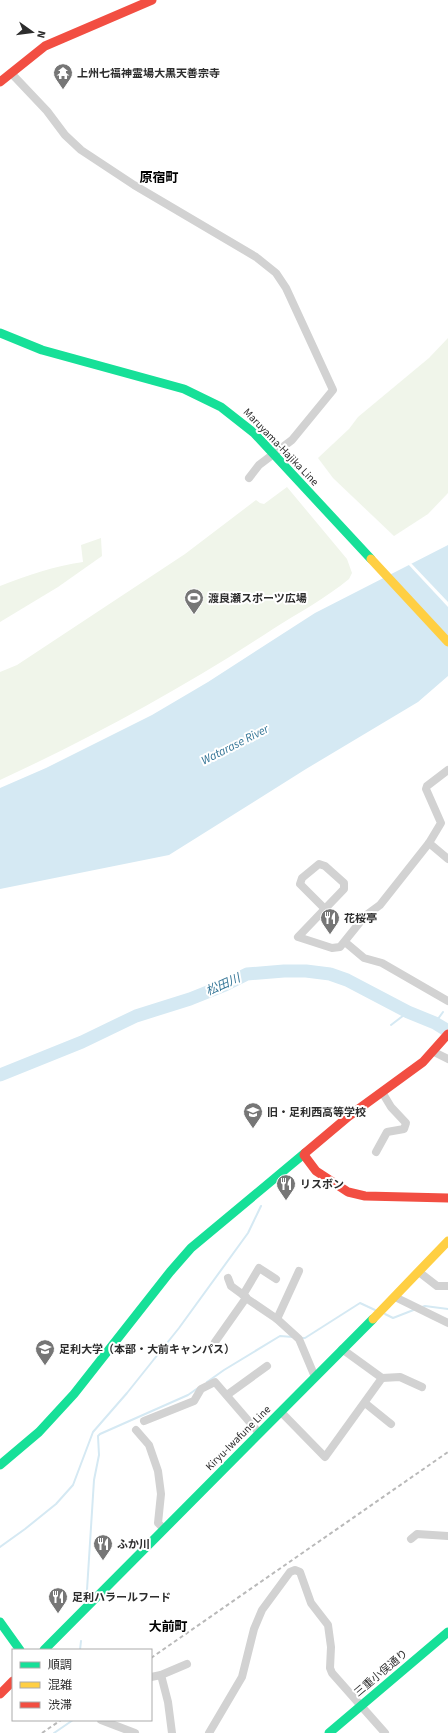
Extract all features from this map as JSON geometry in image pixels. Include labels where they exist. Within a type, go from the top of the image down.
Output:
[{"type":"main road","points":[[0,82],[45,46],[152,0]]},
{"type":"main road","name":"Maruyama-Hajika Line","points":[[0,333],[42,350],[159,381],[200,395],[222,407],[238,419],[272,453],[448,642]]},
{"type":"main road","points":[[0,1465],[21,1448],[72,1397],[110,1351],[169,1273],[191,1248],[349,1116],[411,1072],[435,1050],[448,1034]]},
{"type":"main road","points":[[304,1155],[316,1172],[341,1189],[352,1194],[364,1196],[448,1198]]},
{"type":"main road","name":"Kiryu-Iwafune Line","points":[[45,1649],[395,1297],[448,1241]]},
{"type":"main road","points":[[0,1622],[19,1649]]},
{"type":"main road","name":"三重小俣通り","points":[[329,1733],[448,1632]]},
{"type":"main road","points":[[0,1694],[12,1682]]},
{"type":"street","points":[[11,72],[48,111],[65,135],[81,150],[134,185],[256,257],[276,273],[286,288],[333,387],[333,390],[331,395],[321,404],[292,440],[272,453],[253,470],[249,478]]},
{"type":"street","points":[[324,909],[300,884],[302,878],[319,864],[325,866],[344,883],[344,889],[298,937],[332,948],[340,947],[365,916],[380,905],[429,843],[441,823],[426,789],[427,786],[448,770]]},
{"type":"street","points":[[429,843],[448,859]]},
{"type":"street","points":[[345,942],[364,958],[382,963],[448,1001]]},
{"type":"street","points":[[435,1050],[448,1058]]},
{"type":"street","points":[[376,1152],[387,1132],[404,1129],[406,1123],[391,1107],[382,1092]]},
{"type":"street","points":[[215,1342],[245,1296],[259,1268],[276,1279]]},
{"type":"street","points":[[277,1319],[299,1271]]},
{"type":"street","points":[[419,1272],[437,1286],[448,1286]]},
{"type":"street","points":[[228,1278],[231,1286],[277,1319],[299,1339],[315,1377]]},
{"type":"street","points":[[395,1297],[448,1323]]},
{"type":"street","points":[[342,1349],[382,1378],[400,1377],[422,1387]]},
{"type":"street","points":[[227,1395],[267,1366]]},
{"type":"street","points":[[281,1412],[325,1457],[382,1378]]},
{"type":"street","points":[[144,1421],[194,1401],[201,1389],[216,1382],[259,1433]]},
{"type":"street","points":[[365,1403],[391,1424]]},
{"type":"street","points":[[136,1430],[148,1445],[158,1471],[161,1494],[158,1523],[164,1528]]},
{"type":"street","points":[[411,1539],[417,1534],[448,1536]]},
{"type":"street","points":[[209,1733],[242,1677],[254,1629],[262,1610],[290,1572],[295,1570],[300,1572],[311,1603],[328,1625],[330,1668],[332,1673],[362,1705],[385,1733]]},
{"type":"street","points":[[152,1677],[161,1675],[187,1664]]},
{"type":"street","points":[[161,1675],[168,1702],[172,1733]]},
{"type":"street","points":[[104,1721],[135,1733]]},
{"type":"shaded area","points":[[448,338],[448,493],[428,514],[394,536],[333,478],[318,458],[349,429],[358,417],[429,358]]},
{"type":"shaded area","name":"渡良瀬スポーツ広場","points":[[287,487],[347,559],[352,573],[349,579],[331,593],[173,691],[105,728],[0,780],[0,672],[17,665],[185,554],[256,500],[264,504]]},
{"type":"shaded area","points":[[101,538],[102,556],[58,587],[0,622],[0,586],[41,571],[83,562],[81,545]]},
{"type":"water","name":"Watarase River","points":[[448,545],[448,676],[418,702],[306,769],[169,855],[0,889],[0,788],[46,768],[152,715],[208,682],[315,613]]},
{"type":"pier","points":[[410,562],[448,602],[448,607],[407,563]]},
{"type":"waterway","name":"松田川","points":[[0,1075],[82,1042],[136,1016],[190,999],[225,985],[247,974],[284,971],[306,971],[330,974],[347,980],[408,1012],[435,1023],[448,1031]]},
{"type":"waterway","points":[[391,1025],[408,1012]]},
{"type":"waterway","points":[[435,1023],[443,1012]]},
{"type":"waterway","points":[[0,1547],[56,1504],[73,1485],[93,1432],[127,1393],[179,1328],[248,1233],[261,1206]]},
{"type":"waterway","points":[[301,1338],[305,1338],[360,1303],[375,1310]]},
{"type":"waterway","points":[[422,1307],[425,1306],[448,1309]]},
{"type":"waterway","points":[[385,1314],[393,1318],[416,1309]]},
{"type":"waterway","points":[[207,1382],[280,1336],[293,1337]]},
{"type":"waterway","points":[[87,1590],[94,1480],[99,1455],[98,1436],[188,1395],[198,1388]]},
{"type":"waterway","points":[[80,1649],[81,1641]]},
{"type":"waterway","points":[[54,1733],[72,1721]]},
{"type":"railway","points":[[152,1657],[448,1452]]},
{"type":"railway","points":[[42,1733],[60,1721]]},
{"type":"traffic: fast","points":[[0,333],[42,350],[184,389],[221,407],[254,433],[371,559]]},
{"type":"traffic: fast","points":[[0,1465],[39,1432],[74,1394],[170,1272],[191,1248],[305,1153]]},
{"type":"traffic: fast","points":[[45,1649],[373,1319]]},
{"type":"traffic: fast","points":[[0,1622],[19,1649]]},
{"type":"traffic: fast","points":[[329,1733],[448,1632]]},
{"type":"traffic: slow","points":[[371,559],[448,642]]},
{"type":"traffic: slow","points":[[373,1319],[448,1241]]},
{"type":"traffic: jam","points":[[0,82],[45,46],[152,0]]},
{"type":"traffic: jam","points":[[305,1153],[349,1116],[423,1062],[448,1034]]},
{"type":"traffic: jam","points":[[304,1155],[316,1171],[348,1192],[365,1196],[448,1198]]},
{"type":"traffic: jam","points":[[0,1694],[12,1682]]},
{"type":"place","name":"上州七福神霊場大黒天善宗寺","points":[[63,90]]},
{"type":"place","name":"渡良瀬スポーツ広場","points":[[194,615]]},
{"type":"place","name":"花桜亭","points":[[330,935]]},
{"type":"place","name":"旧・足利西高等学校","points":[[253,1129]]},
{"type":"place","name":"リスボン","points":[[286,1201]]},
{"type":"place","name":"足利大学（本部・大前キャンパス）","points":[[45,1366]]},
{"type":"place","name":"ふか川","points":[[103,1561]]},
{"type":"place","name":"足利ハラールフード","points":[[58,1614]]},
{"type":"district","name":"原宿町","points":[[159,178]]},
{"type":"district","name":"大前町","points":[[168,1627]]}]
